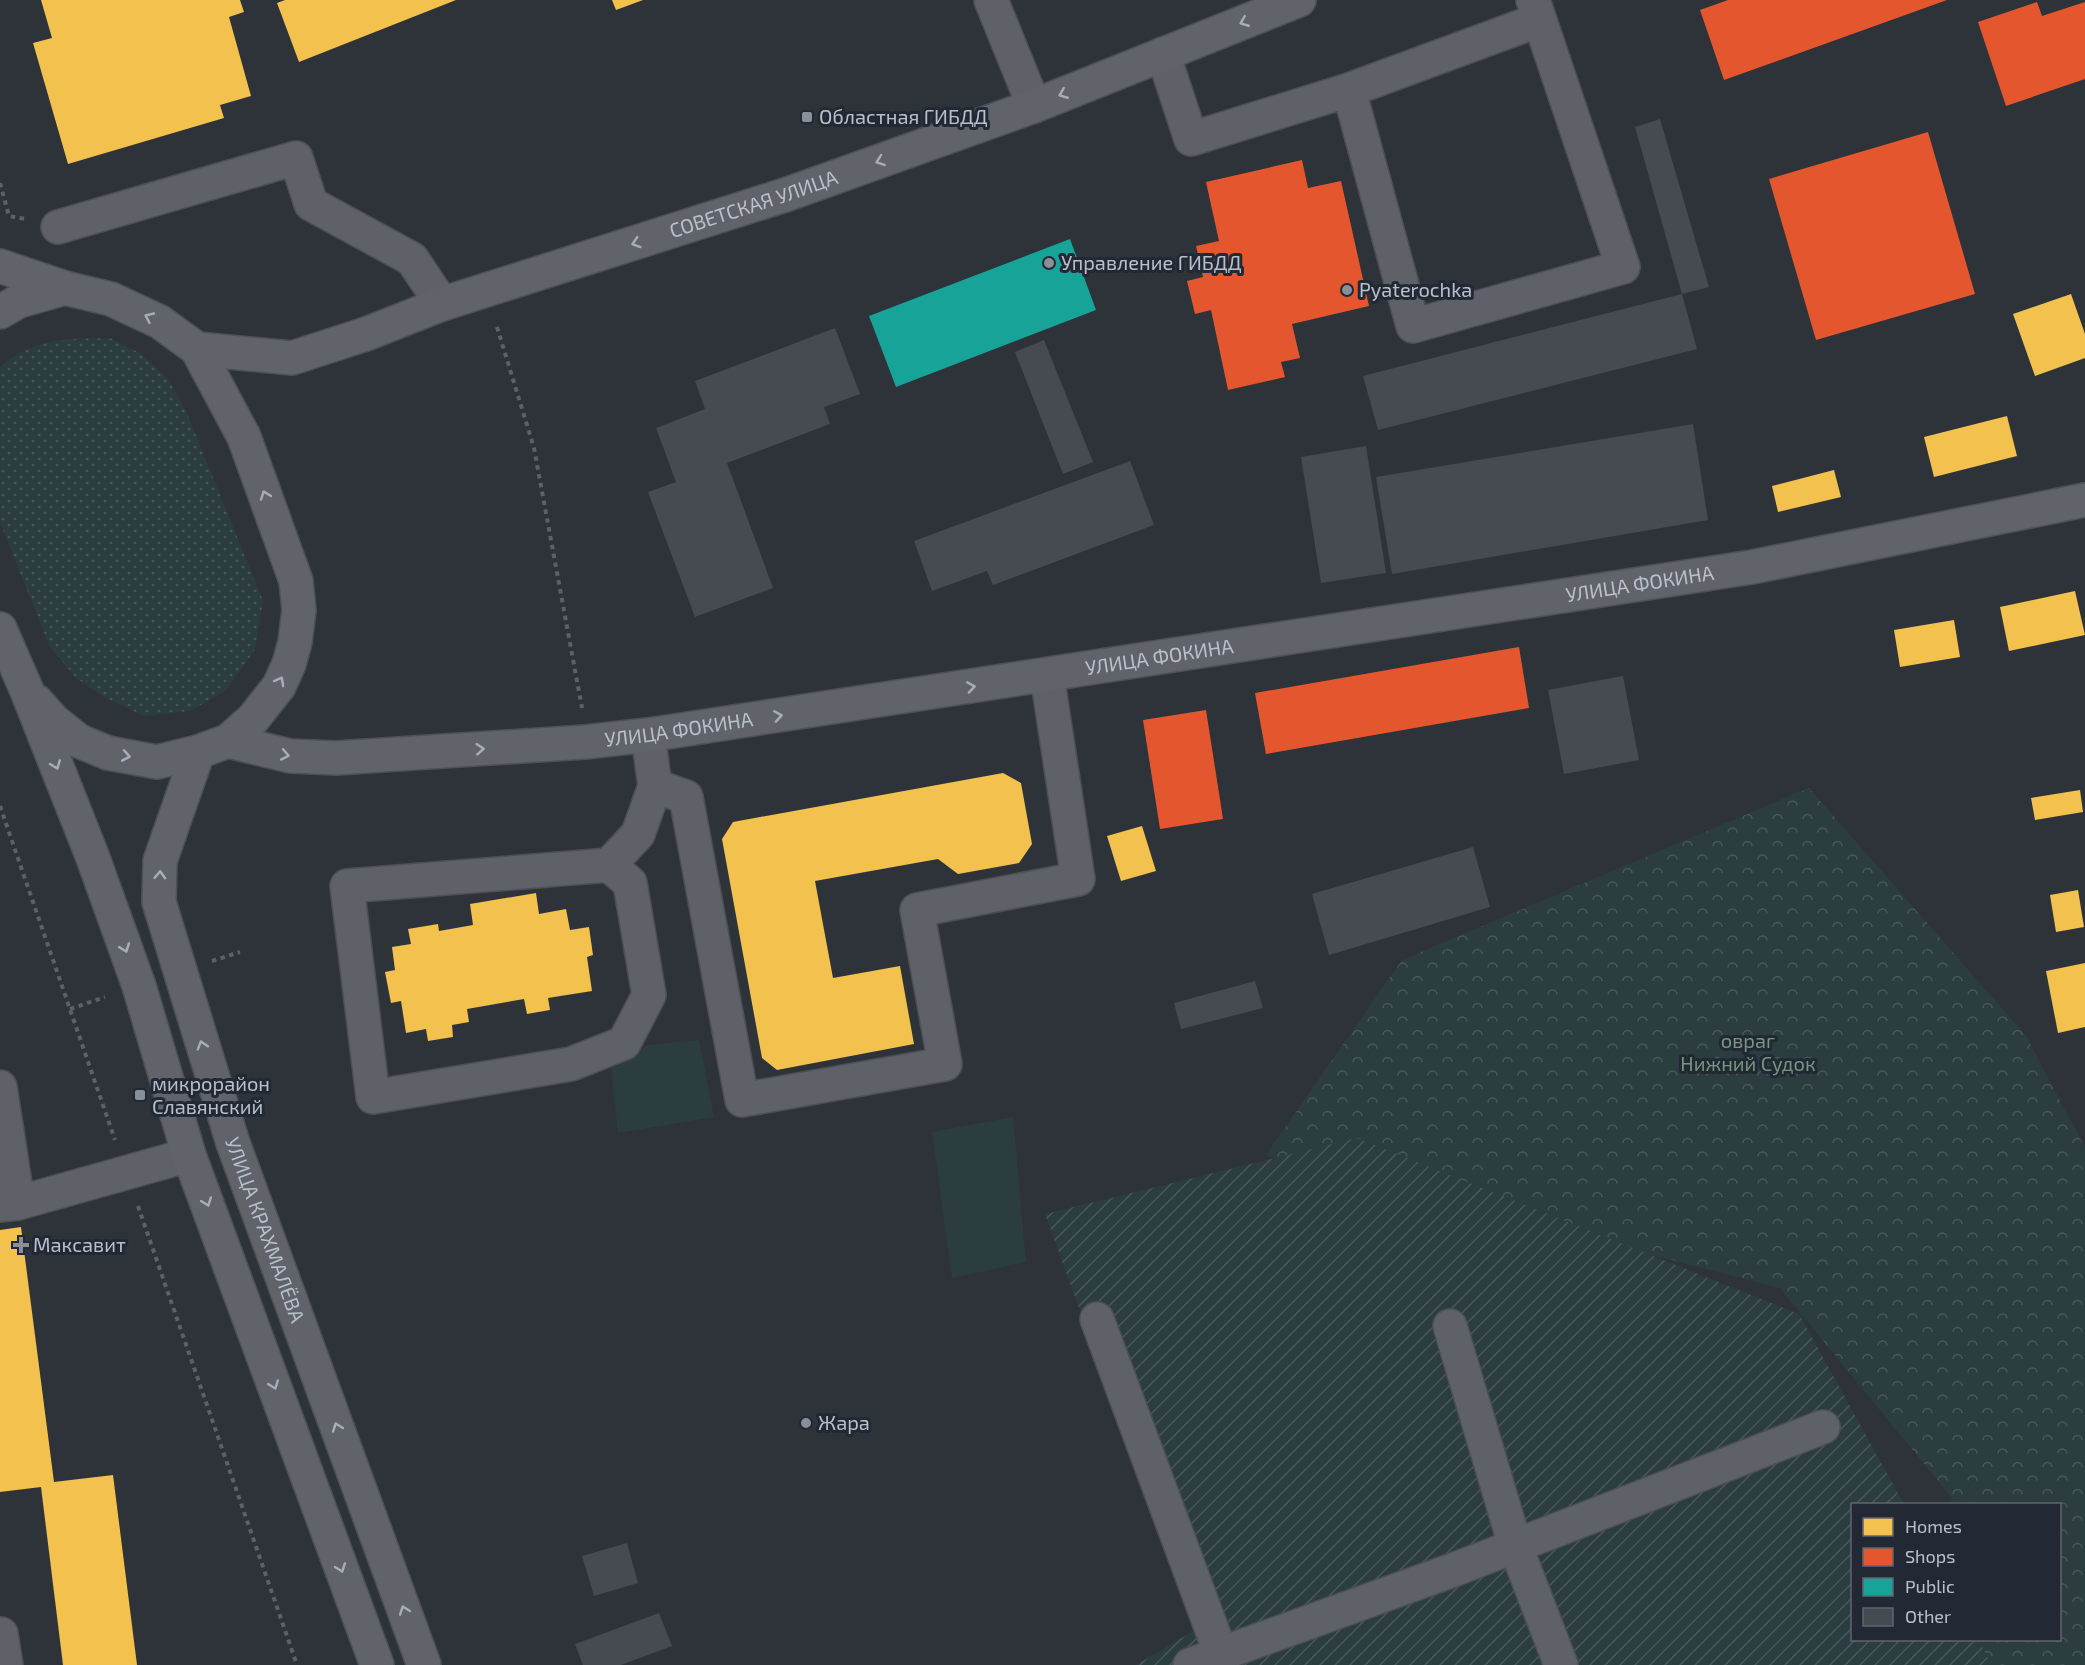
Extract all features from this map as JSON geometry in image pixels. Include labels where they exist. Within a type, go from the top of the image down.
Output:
[{"type":"main road","name":"СОВЕТСКАЯ УЛИЦА","points":[[197,349],[292,358],[366,334],[442,304],[785,195],[1034,106],[1299,0]]},
{"type":"main road","points":[[0,266],[65,288],[111,299],[160,322],[197,349],[244,437],[296,582],[299,610],[295,642],[289,664],[279,686],[253,719],[228,741],[198,752],[157,762],[108,753],[79,741],[54,721],[27,691]]},
{"type":"main road","points":[[0,312],[19,301],[65,288]]},
{"type":"main road","name":"УЛИЦА ФОКИНА","points":[[228,741],[290,756],[336,758],[585,742],[648,735],[1752,567],[2085,500]]},
{"type":"main road","points":[[0,629],[93,858],[139,986],[189,1155],[377,1665]]},
{"type":"main road","name":"УЛИЦА КРАХМАЛЁВА","points":[[198,752],[160,861],[159,902],[233,1143],[424,1665]]},
{"type":"street","points":[[991,0],[1034,106]]},
{"type":"street","points":[[1163,54],[1191,139],[1349,90],[1536,10],[1623,267],[1413,326],[1349,90]]},
{"type":"street","points":[[58,227],[296,158],[311,204],[412,259],[442,304]]},
{"type":"street","points":[[655,786],[686,797],[742,1100],[945,1064],[917,910],[1078,879],[1047,675]]},
{"type":"street","points":[[609,865],[630,883],[649,995],[624,1043],[571,1064],[373,1097],[347,886],[609,865],[638,834],[655,786],[648,735]]},
{"type":"street","points":[[0,1087],[9,1204],[189,1155]]},
{"type":"street","points":[[1096,1319],[1221,1654]]},
{"type":"street","points":[[1450,1326],[1515,1545],[1561,1665]]},
{"type":"street","points":[[1190,1665],[1515,1545],[1823,1427]]},
{"type":"street","points":[[0,1630],[6,1665]]},
{"type":"path","points":[[0,183],[9,216],[58,227]]},
{"type":"path","points":[[497,327],[534,448],[582,709]]},
{"type":"path","points":[[0,806],[297,1665]]},
{"type":"green space","points":[[110,338],[141,354],[168,379],[186,411],[263,601],[255,650],[225,691],[190,711],[144,716],[104,697],[75,677],[49,645],[0,522],[0,367],[13,357],[39,345],[65,340]]},
{"type":"green space","name":"овраг Нижний Судок","points":[[1809,788],[2026,1036],[2085,1148],[2085,1665],[1689,1665],[1851,1640],[2061,1641],[2061,1503],[1951,1503],[1953,1499],[1780,1288],[1266,1155],[1402,960]]},
{"type":"green space","points":[[699,1040],[714,1117],[618,1133],[611,1069],[648,1045]]},
{"type":"green space","points":[[1013,1117],[1026,1262],[952,1278],[932,1132]]},
{"type":"green space","points":[[1357,1138],[1799,1314],[1903,1503],[1851,1503],[1851,1641],[1979,1641],[1992,1665],[1136,1665],[1195,1630],[1045,1214]]},
{"type":"building: Homes","points":[[41,0],[240,0],[244,12],[229,17],[251,96],[220,105],[224,118],[68,164],[33,43],[52,38]]},
{"type":"building: Homes","points":[[285,0],[456,0],[299,62],[277,3]]},
{"type":"building: Homes","points":[[612,0],[643,0],[616,10]]},
{"type":"building: Homes","points":[[2071,294],[2085,334],[2085,358],[2035,376],[2013,314]]},
{"type":"building: Homes","points":[[2007,416],[2017,456],[1934,477],[1924,437]]},
{"type":"building: Homes","points":[[1834,470],[1841,497],[1778,512],[1772,486]]},
{"type":"building: Homes","points":[[2075,591],[2085,635],[2009,651],[2000,607]]},
{"type":"building: Homes","points":[[1954,620],[1960,657],[1900,667],[1894,630]]},
{"type":"building: Homes","points":[[1003,773],[1021,783],[1032,844],[1019,863],[958,874],[938,859],[815,881],[833,978],[900,966],[914,1044],[777,1070],[762,1058],[722,839],[733,822]]},
{"type":"building: Homes","points":[[2080,790],[2083,812],[2035,820],[2031,798]]},
{"type":"building: Homes","points":[[1142,826],[1156,871],[1121,881],[1107,836]]},
{"type":"building: Homes","points":[[2078,890],[2084,927],[2056,932],[2050,895]]},
{"type":"building: Homes","points":[[536,893],[539,914],[566,909],[570,930],[589,927],[593,955],[587,957],[592,991],[548,998],[550,1010],[527,1014],[524,999],[467,1009],[469,1022],[452,1025],[453,1037],[428,1041],[426,1029],[406,1033],[401,1001],[391,1003],[385,972],[395,970],[392,947],[411,944],[408,929],[438,924],[439,931],[473,925],[470,904]]},
{"type":"building: Homes","points":[[2085,963],[2085,1027],[2058,1033],[2046,971]]},
{"type":"building: Homes","points":[[21,1227],[54,1482],[113,1475],[137,1665],[63,1665],[41,1487],[0,1492],[0,1230]]},
{"type":"building: Shops","points":[[1728,0],[1947,0],[1724,80],[1700,10]]},
{"type":"building: Shops","points":[[2037,2],[2042,16],[2085,2],[2085,79],[2006,106],[1978,22]]},
{"type":"building: Shops","points":[[1928,132],[1975,294],[1816,340],[1769,179]]},
{"type":"building: Shops","points":[[1302,160],[1308,188],[1341,181],[1369,306],[1292,324],[1300,358],[1281,362],[1285,377],[1228,390],[1211,310],[1195,314],[1187,281],[1203,277],[1196,246],[1219,241],[1206,182]]},
{"type":"building: Shops","points":[[1519,647],[1529,708],[1266,754],[1255,693]]},
{"type":"building: Shops","points":[[1206,710],[1223,819],[1160,829],[1143,720]]},
{"type":"building: Public","points":[[1070,239],[1096,310],[896,387],[869,316]]},
{"type":"building: Other","points":[[1660,119],[1709,287],[1682,294],[1635,127]]},
{"type":"building: Other","points":[[1682,294],[1697,349],[1378,430],[1363,376]]},
{"type":"building: Other","points":[[835,328],[860,394],[824,407],[830,424],[727,463],[773,588],[695,617],[648,492],[676,482],[656,428],[705,409],[695,381]]},
{"type":"building: Other","points":[[1044,340],[1093,462],[1063,474],[1015,352]]},
{"type":"building: Other","points":[[1693,424],[1708,520],[1392,574],[1376,477]]},
{"type":"building: Other","points":[[1366,446],[1386,573],[1321,583],[1301,457]]},
{"type":"building: Other","points":[[1130,461],[1154,525],[993,585],[987,571],[932,591],[914,541]]},
{"type":"building: Other","points":[[1623,676],[1639,760],[1564,774],[1548,690]]},
{"type":"building: Other","points":[[1473,847],[1490,907],[1329,955],[1312,894]]},
{"type":"building: Other","points":[[1255,981],[1263,1008],[1181,1029],[1174,1003]]},
{"type":"building: Other","points":[[627,1543],[638,1583],[594,1596],[582,1556]]},
{"type":"building: Other","points":[[659,1613],[672,1646],[621,1665],[583,1665],[575,1644]]},
{"type":"place","name":"Областная ГИБДД","points":[[807,117]]},
{"type":"place","name":"Управление ГИБДД","points":[[1049,263]]},
{"type":"place","name":"Pyaterochka","points":[[1347,290]]},
{"type":"place","name":"микрорайон Славянский","points":[[140,1095]]},
{"type":"place","name":"Максавит","points":[[21,1245]]},
{"type":"place","name":"Жара","points":[[806,1423]]}]
